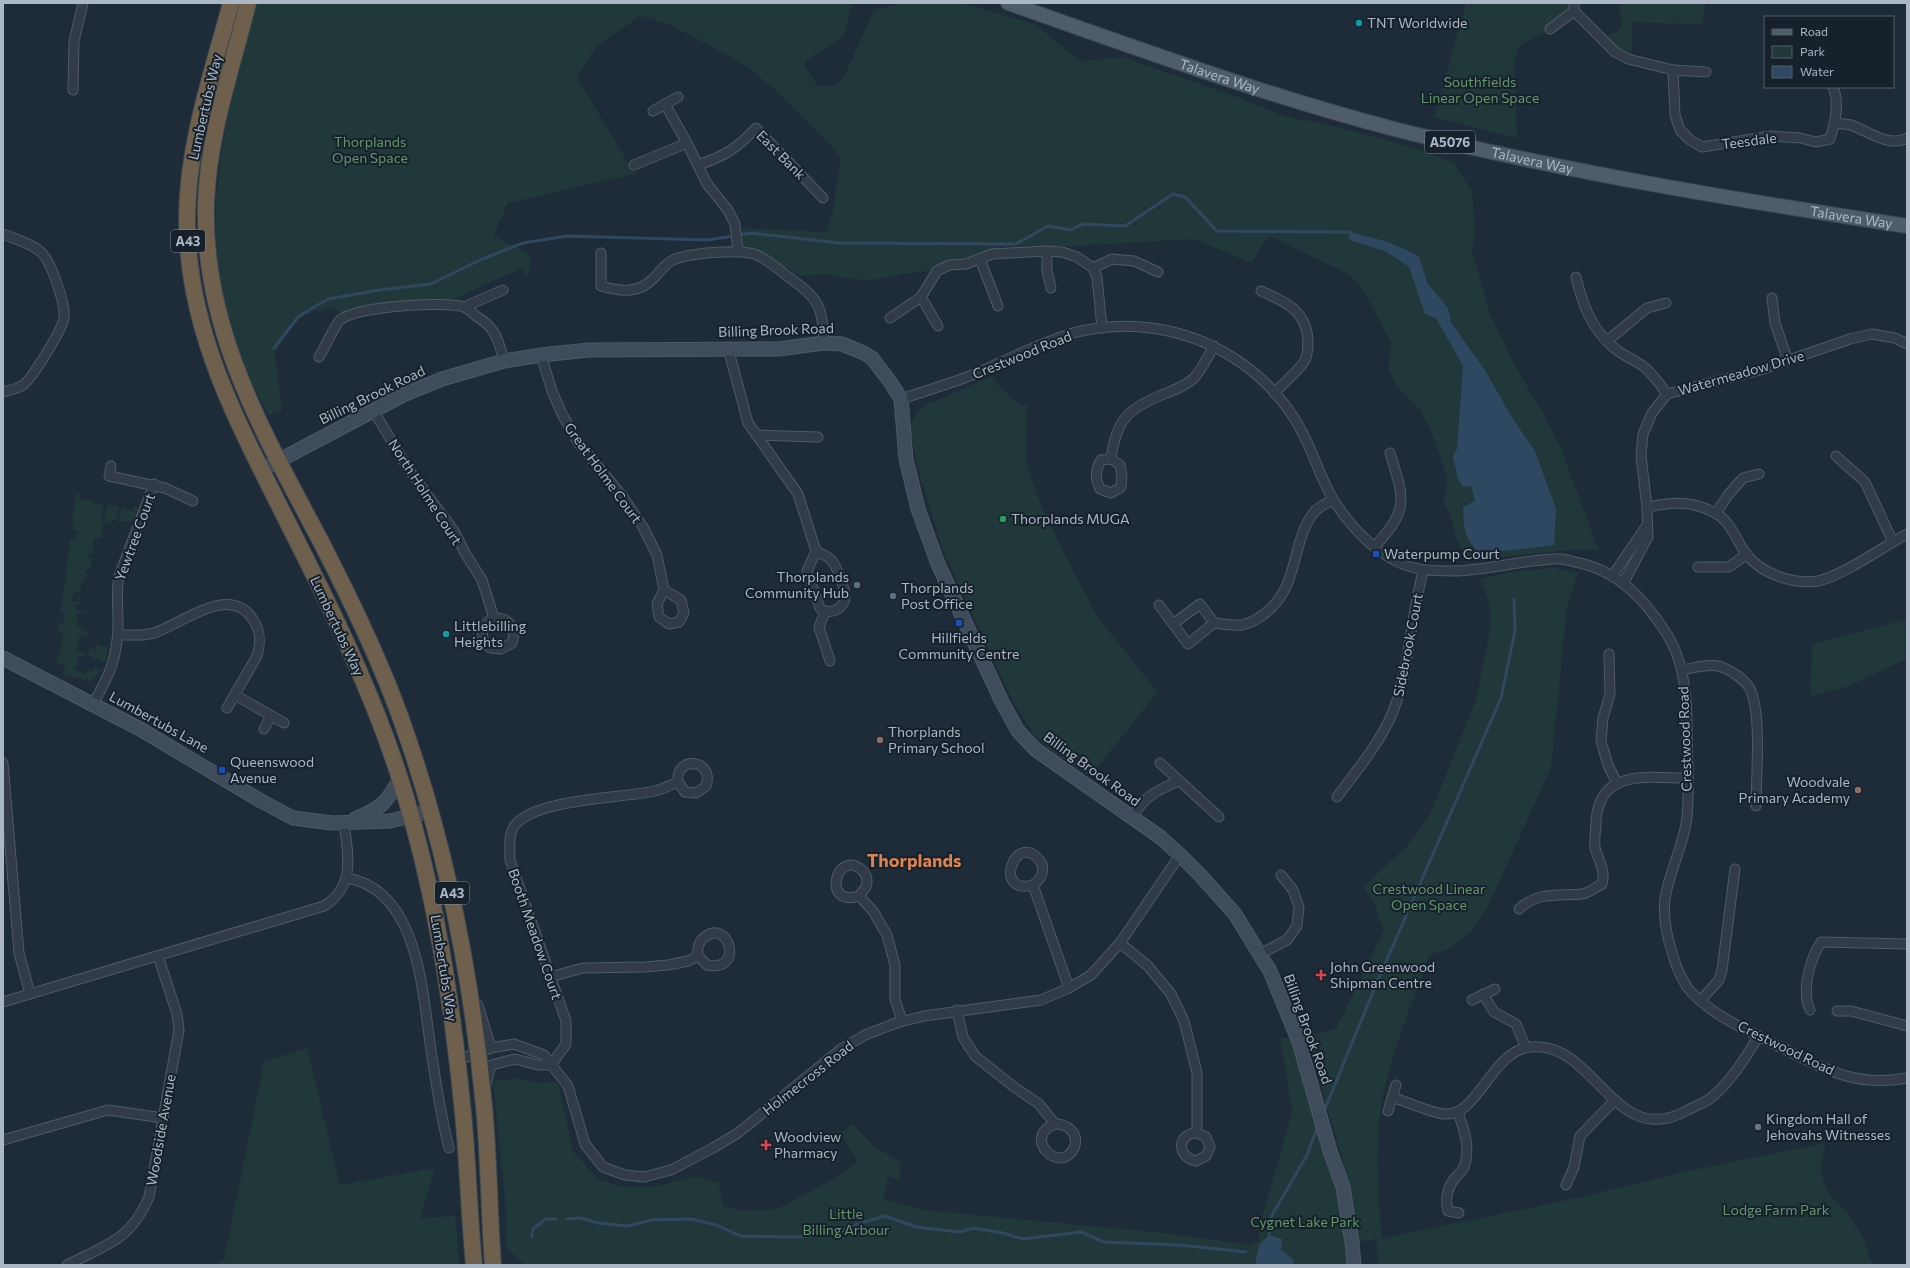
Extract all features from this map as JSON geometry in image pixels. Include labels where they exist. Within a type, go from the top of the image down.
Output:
[{"type":"highway","name":"Lumbertubs Way","points":[[231,3],[195,136],[189,178],[187,218],[189,257],[195,299],[203,333],[216,372],[261,470],[341,629],[380,722],[411,816],[433,902],[446,970],[458,1060],[470,1196],[474,1265]]},
{"type":"highway","name":"Lumbertubs Way","points":[[248,3],[211,152],[206,204],[209,258],[214,299],[232,360],[278,461],[360,621],[401,717],[431,811],[451,890],[484,1050],[484,1108],[493,1265]]},
{"type":"main road","name":"Talavera Way","points":[[1008,3],[1243,84],[1398,130],[1609,176],[1798,209],[1907,226]]},
{"type":"street","points":[[73,90],[74,41],[83,3]]},
{"type":"street","points":[[1550,29],[1574,7],[1615,52],[1628,59],[1673,70],[1706,72]]},
{"type":"street","name":"Teesdale","points":[[1673,70],[1675,115],[1680,130],[1690,140],[1702,147],[1771,136],[1800,138],[1816,142],[1830,139],[1835,123],[1836,100],[1833,88]]},
{"type":"street","points":[[653,111],[678,97]]},
{"type":"street","points":[[665,104],[687,143],[707,184],[728,210],[735,224],[738,251]]},
{"type":"street","points":[[1835,123],[1849,125],[1888,140],[1896,141],[1907,138]]},
{"type":"street","name":"East Bank","points":[[698,165],[723,156],[742,143],[756,128],[822,198]]},
{"type":"street","points":[[634,165],[687,143]]},
{"type":"street","points":[[3,234],[36,248],[46,258],[62,303],[64,316],[61,328],[28,381],[18,388],[3,392]]},
{"type":"street","points":[[601,253],[601,286],[614,290],[638,290],[650,283],[663,268],[673,260],[698,255],[738,251],[755,254],[804,288],[815,298],[820,306],[824,343]]},
{"type":"street","points":[[1047,251],[1046,271],[1051,288]]},
{"type":"street","points":[[890,318],[920,297],[938,271],[949,265],[966,264],[992,254],[1047,251],[1062,252],[1077,257],[1093,268],[1097,276],[1102,328]]},
{"type":"street","points":[[980,259],[998,306]]},
{"type":"street","points":[[1093,268],[1112,259],[1134,261],[1158,272]]},
{"type":"street","points":[[1576,277],[1586,311],[1592,323],[1607,341],[1620,353],[1643,366],[1656,378],[1667,394]]},
{"type":"street","points":[[319,357],[340,320],[361,312],[395,306],[432,305],[464,307],[503,290]]},
{"type":"street","points":[[1261,291],[1285,301],[1299,314],[1307,330],[1308,348],[1305,361],[1274,393]]},
{"type":"street","points":[[920,297],[938,326]]},
{"type":"street","points":[[1772,298],[1775,323],[1788,361]]},
{"type":"street","points":[[1607,341],[1646,308],[1666,303]]},
{"type":"street","points":[[464,307],[487,323],[498,337],[504,361]]},
{"type":"street","name":"Crestwood Road","points":[[901,399],[967,377],[1046,343],[1074,333],[1124,326],[1151,327],[1194,338],[1214,346],[1248,368],[1274,393],[1297,421],[1333,500],[1360,533],[1374,546],[1395,561],[1423,571],[1468,571],[1558,558],[1588,564],[1613,575],[1624,582],[1650,611],[1670,638],[1682,670],[1686,696],[1688,778],[1687,818],[1665,898],[1665,923],[1677,969],[1689,989],[1726,1019],[1812,1063],[1850,1079],[1886,1082],[1907,1078]]},
{"type":"street","name":"Watermeadow Drive","points":[[1624,582],[1648,537],[1647,507],[1641,466],[1641,445],[1645,426],[1652,413],[1667,394],[1760,370],[1872,334],[1895,338],[1907,344]]},
{"type":"street","name":"Billing Brook Road","points":[[261,470],[403,395],[442,379],[504,361],[589,350],[728,348],[778,349],[824,343],[842,344],[872,358],[891,382],[901,399],[906,459],[918,509],[938,564],[1002,702],[1018,731],[1036,750],[1111,805],[1160,837],[1180,855],[1235,914],[1270,971],[1288,1014],[1343,1187],[1352,1242],[1354,1265]]},
{"type":"street","points":[[1111,458],[1113,441],[1124,419],[1137,405],[1179,388],[1194,378],[1214,346]]},
{"type":"street","points":[[728,348],[748,423],[798,494],[816,552],[807,571],[817,602],[820,608],[825,612],[833,612],[844,602],[845,596],[834,563],[827,556],[816,552]]},
{"type":"street","name":"Great Holme Court","points":[[542,355],[559,408],[577,441],[623,497],[643,527],[657,555],[664,590]]},
{"type":"street","name":"North Holme Court","points":[[373,410],[408,470],[454,531],[465,553],[482,580],[494,618]]},
{"type":"street","points":[[756,435],[818,437]]},
{"type":"street","points":[[1374,546],[1394,523],[1401,510],[1401,488],[1390,453]]},
{"type":"street","points":[[1836,456],[1865,482],[1893,542]]},
{"type":"street","name":"Yewtree Court","points":[[111,466],[109,476],[154,484],[177,492],[193,501]]},
{"type":"street","points":[[1716,513],[1728,495],[1743,478],[1759,474]]},
{"type":"street","name":"Yewtree Court","points":[[93,704],[113,666],[118,635],[117,586],[119,576],[154,484]]},
{"type":"street","points":[[1159,605],[1188,644],[1214,623],[1242,625],[1257,620],[1274,607],[1284,592],[1291,576],[1306,527],[1314,512],[1320,506],[1333,500]]},
{"type":"street","points":[[1647,507],[1675,502],[1694,504],[1716,513],[1730,527],[1747,554],[1762,569],[1780,577],[1800,582],[1818,581],[1835,575],[1907,534]]},
{"type":"street","points":[[1613,575],[1647,525]]},
{"type":"street","points":[[1698,567],[1730,567],[1747,554]]},
{"type":"street","name":"Sidebrook Court","points":[[1337,797],[1379,740],[1392,714],[1398,698],[1408,660],[1415,610],[1423,571]]},
{"type":"street","points":[[118,635],[143,635],[154,632],[218,604],[239,607],[250,615],[255,622],[260,642],[257,656],[227,708]]},
{"type":"street","points":[[1174,624],[1200,604],[1214,623]]},
{"type":"street","points":[[825,612],[819,627],[830,661]]},
{"type":"street","points":[[1609,654],[1610,694],[1603,718],[1601,741],[1608,765],[1617,783]]},
{"type":"street","name":"Lumbertubs Lane","points":[[3,658],[93,704],[166,744],[285,815],[310,821],[344,823],[390,821],[431,811]]},
{"type":"street","points":[[1682,670],[1704,666],[1718,666],[1733,672],[1750,688],[1756,710],[1756,806]]},
{"type":"street","points":[[235,695],[284,723]]},
{"type":"street","points":[[264,729],[271,716]]},
{"type":"street","points":[[1160,763],[1219,817]]},
{"type":"street","points":[[3,764],[18,946],[30,994]]},
{"type":"street","points":[[1519,910],[1526,903],[1554,894],[1584,894],[1602,884],[1605,874],[1595,845],[1596,811],[1599,802],[1607,789],[1617,783],[1629,779],[1688,778]]},
{"type":"street","points":[[3,1002],[320,908],[336,896],[347,878],[348,862],[344,823],[374,812],[386,802],[400,779]]},
{"type":"street","points":[[1131,817],[1154,792],[1179,781]]},
{"type":"street","name":"Booth Meadow Court","points":[[552,1065],[566,1044],[566,1021],[510,860],[510,838],[515,825],[530,813],[551,806],[656,791],[678,782]]},
{"type":"street","name":"Holmecross Road","points":[[458,1060],[484,1050],[514,1044],[544,1055],[568,1086],[585,1144],[603,1168],[625,1175],[644,1177],[671,1170],[713,1148],[738,1132],[841,1049],[866,1035],[902,1021],[924,1016],[958,1010],[1041,1000],[1069,988],[1091,975],[1120,943],[1180,855]]},
{"type":"street","points":[[1701,1000],[1719,980],[1722,970],[1735,869]]},
{"type":"street","points":[[1260,954],[1287,940],[1297,926],[1299,907],[1293,890],[1282,875]]},
{"type":"street","name":"Lumbertubs Way","points":[[347,878],[366,883],[382,895],[397,915],[412,942],[420,977],[441,1116],[449,1148]]},
{"type":"street","points":[[1033,885],[1069,988]]},
{"type":"street","points":[[859,896],[873,911],[887,935],[895,965],[895,999],[902,1021]]},
{"type":"street","points":[[1810,1010],[1807,1003],[1810,965],[1814,952],[1821,942],[1907,944]]},
{"type":"street","points":[[1120,943],[1148,966],[1171,994],[1184,1021],[1197,1073],[1197,1132]]},
{"type":"street","name":"Woodside Avenue","points":[[67,1265],[118,1238],[137,1220],[150,1192],[179,1030],[177,1014],[158,956]]},
{"type":"street","points":[[550,977],[583,968],[660,966],[688,961],[698,956]]},
{"type":"street","points":[[1472,1000],[1494,989]]},
{"type":"street","points":[[1483,994],[1494,1012],[1516,1024],[1526,1048]]},
{"type":"street","points":[[958,1010],[963,1037],[974,1056],[1039,1104],[1055,1124]]},
{"type":"street","points":[[1838,1011],[1851,1011],[1907,1026]]},
{"type":"street","points":[[1392,1097],[1444,1114],[1458,1112],[1468,1104],[1501,1063],[1526,1048],[1533,1046],[1560,1052],[1579,1064],[1615,1100],[1633,1114],[1652,1120],[1677,1116],[1709,1099],[1738,1069],[1758,1036]]},
{"type":"street","points":[[484,1108],[486,1080],[491,1065],[515,1059],[538,1065],[552,1065]]},
{"type":"street","points":[[1388,1111],[1396,1084]]},
{"type":"street","points":[[1566,1185],[1574,1167],[1580,1136],[1615,1100]]},
{"type":"street","points":[[3,1140],[108,1110],[163,1118]]},
{"type":"street","points":[[1458,1112],[1466,1138],[1468,1152],[1464,1168],[1451,1183],[1445,1199],[1448,1211],[1460,1213]]},
{"type":"green space","name":"Thorplands Open Space","points":[[257,3],[852,3],[844,36],[806,61],[805,67],[819,86],[834,85],[843,79],[874,10],[900,3],[961,3],[1035,24],[1080,61],[1123,57],[1243,99],[1283,116],[1330,125],[1415,148],[1454,163],[1472,192],[1475,230],[1472,251],[1490,313],[1513,362],[1547,420],[1559,444],[1599,550],[1573,550],[1472,560],[1464,554],[1455,536],[1451,517],[1444,502],[1447,478],[1435,441],[1421,411],[1397,386],[1388,369],[1391,342],[1362,288],[1350,275],[1269,236],[1251,263],[1194,239],[1073,246],[1000,247],[980,259],[937,271],[907,273],[867,281],[822,274],[800,276],[761,251],[743,246],[742,228],[826,232],[833,211],[841,157],[778,92],[745,65],[669,24],[640,16],[597,46],[577,77],[635,174],[508,203],[494,234],[508,245],[517,246],[529,254],[531,263],[528,275],[525,275],[522,268],[454,299],[394,302],[343,314],[331,307],[321,312],[316,310],[298,319],[275,352],[282,411],[269,415],[244,370],[239,357],[221,291],[216,249],[216,208],[219,167],[235,85]]},
{"type":"green space","name":"Southfields Linear Open Space","points":[[1466,3],[1574,3],[1574,11],[1550,29],[1518,47],[1514,63],[1517,138],[1434,117]]},
{"type":"green space","points":[[1620,3],[1706,3],[1702,25],[1632,22],[1632,56],[1618,49],[1606,36],[1615,33],[1621,28]]},
{"type":"green space","points":[[992,376],[1003,390],[1012,398],[1027,406],[1026,463],[1040,502],[1064,553],[1097,616],[1158,692],[1091,776],[1043,744],[1012,700],[942,548],[917,466],[911,424],[917,412],[924,406]]},
{"type":"green space","points":[[76,494],[80,494],[79,499],[92,500],[93,503],[103,504],[101,520],[104,521],[107,505],[119,507],[116,518],[119,519],[122,505],[123,508],[133,510],[134,506],[138,507],[132,522],[112,520],[112,524],[103,523],[101,532],[103,538],[93,538],[93,554],[89,553],[89,558],[92,559],[91,568],[86,570],[85,574],[88,575],[87,577],[84,577],[84,581],[87,582],[82,582],[80,591],[75,591],[74,596],[72,596],[72,601],[79,602],[79,596],[85,597],[81,598],[80,604],[76,604],[76,610],[91,612],[90,614],[78,613],[76,626],[81,626],[81,630],[90,632],[89,635],[86,634],[85,637],[80,636],[77,651],[88,654],[90,648],[95,649],[96,645],[108,647],[105,663],[85,654],[84,658],[79,656],[74,669],[85,674],[87,669],[92,671],[94,667],[101,670],[91,682],[62,674],[65,666],[56,662],[62,645],[63,633],[58,633],[59,622],[64,623],[64,618],[59,617],[65,617],[65,614],[60,613],[65,582],[68,582],[68,580],[65,579],[70,539],[76,540],[76,535],[72,534],[76,534],[77,531],[72,530],[74,519],[72,518]]},
{"type":"green space","points":[[1553,568],[1578,572],[1567,606],[1551,768],[1489,904],[1475,927],[1458,943],[1444,951],[1430,954],[1405,1023],[1388,1075],[1379,1128],[1378,1184],[1382,1238],[1554,1203],[1693,1170],[1826,1143],[1820,1169],[1825,1185],[1831,1196],[1847,1212],[1865,1241],[1871,1261],[1876,1265],[1379,1265],[1376,1239],[1357,1242],[1343,1162],[1306,1036],[1336,1029],[1384,930],[1378,917],[1376,905],[1363,887],[1406,847],[1430,815],[1476,700],[1491,625],[1489,602],[1480,579],[1517,571]]},
{"type":"green space","points":[[1907,619],[1907,659],[1849,686],[1810,696],[1812,644]]},
{"type":"green space","name":"Little Billing Arbour","points":[[1297,1037],[1319,1109],[1354,1265],[525,1265],[506,1247],[506,1209],[493,1081],[517,1078],[540,1083],[558,1082],[573,1151],[598,1179],[621,1187],[653,1187],[696,1176],[719,1183],[723,1205],[740,1211],[777,1209],[837,1177],[857,1161],[840,1133],[853,1124],[875,1147],[900,1162],[900,1180],[888,1176],[884,1199],[924,1210],[1155,1232],[1253,1245],[1259,1240],[1260,1225],[1292,1112],[1280,1038]]},
{"type":"green space","points":[[307,1048],[340,1185],[435,1168],[420,1218],[455,1216],[460,1265],[214,1265],[224,1259],[261,1076],[262,1062]]},
{"type":"water","points":[[1350,232],[1385,241],[1419,257],[1428,284],[1448,308],[1451,322],[1486,372],[1511,416],[1535,451],[1556,509],[1554,545],[1480,554],[1471,543],[1466,532],[1463,507],[1475,501],[1471,486],[1463,487],[1458,479],[1453,457],[1457,449],[1463,366],[1436,318],[1425,314],[1409,267],[1385,251],[1349,240]]},
{"type":"water","points":[[1269,1235],[1282,1239],[1281,1250],[1293,1259],[1294,1265],[1255,1265],[1259,1245]]},
{"type":"waterway","points":[[274,348],[299,316],[328,299],[379,290],[431,284],[480,260],[523,243],[567,236],[708,240],[751,233],[839,243],[1016,244],[1048,226],[1070,230],[1083,224],[1125,226],[1173,194],[1185,197],[1217,231],[1350,232]]},
{"type":"waterway","points":[[1324,1111],[1378,980],[1501,698],[1515,631],[1514,599]]},
{"type":"waterway","points":[[1269,1235],[1272,1215],[1307,1155],[1318,1126]]},
{"type":"waterway","points":[[567,1219],[580,1218],[598,1223],[627,1226],[652,1220],[691,1219],[716,1225],[741,1236],[797,1237],[837,1233],[861,1223],[885,1216],[916,1227],[960,1232],[973,1228],[1003,1233],[1023,1239],[1081,1232],[1104,1242],[1179,1245],[1246,1252]]},
{"type":"waterway","points":[[532,1237],[533,1229],[546,1219],[556,1219]]},
{"type":"place","name":"TNT Worldwide","points":[[1359,23]]},
{"type":"place","name":"Thorplands MUGA","points":[[1003,519]]},
{"type":"place","name":"Waterpump Court","points":[[1376,554]]},
{"type":"place","name":"Thorplands Community Hub","points":[[857,585]]},
{"type":"place","name":"Thorplands Post Office","points":[[893,596]]},
{"type":"place","name":"Hillfields Community Centre","points":[[959,623]]},
{"type":"place","name":"Littlebilling Heights","points":[[446,634]]},
{"type":"place","name":"Thorplands Primary School","points":[[880,740]]},
{"type":"place","name":"Queenswood Avenue","points":[[222,770]]},
{"type":"place","name":"Woodvale Primary Academy","points":[[1858,790]]},
{"type":"place","name":"John Greenwood Shipman Centre","points":[[1321,975]]},
{"type":"place","name":"Kingdom Hall of Jehovahs Witnesses","points":[[1758,1127]]},
{"type":"place","name":"Woodview Pharmacy","points":[[766,1145]]},
{"type":"district","name":"Thorplands","points":[[914,861]]},
{"type":"park label","name":"Crestwood Linear Open Space","points":[[1429,898]]},
{"type":"park label","name":"Lodge Farm Park","points":[[1776,1210]]},
{"type":"park label","name":"Cygnet Lake Park","points":[[1305,1222]]}]
